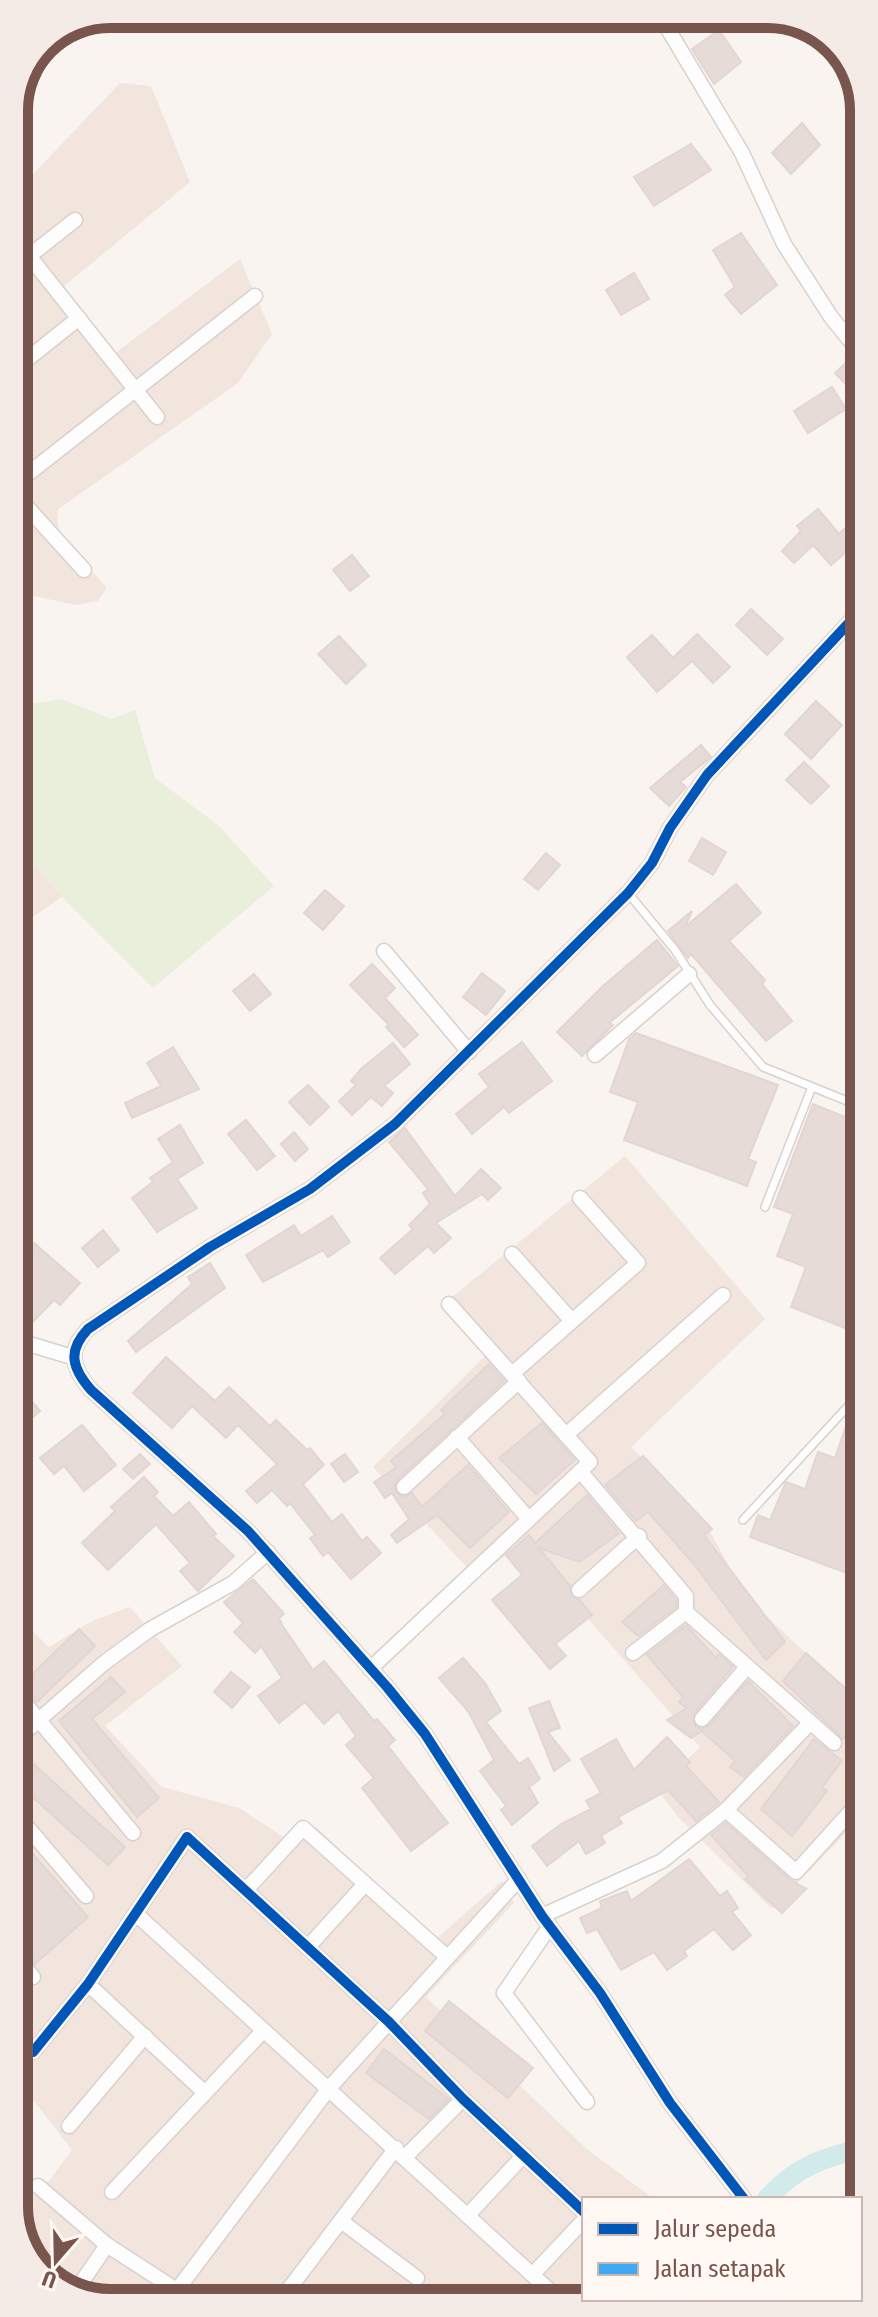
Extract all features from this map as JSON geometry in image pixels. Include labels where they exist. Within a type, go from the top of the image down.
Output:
[{"type":"street","points":[[667,28],[735,140],[784,244],[831,317],[850,340]]},
{"type":"street","points":[[30,256],[75,220]]},
{"type":"street","points":[[28,254],[157,417]]},
{"type":"street","points":[[28,474],[255,296]]},
{"type":"street","points":[[28,359],[79,318]]},
{"type":"street","points":[[28,512],[84,570]]},
{"type":"street","points":[[740,2194],[670,2103],[600,1993],[546,1921],[425,1734],[268,1552],[91,1390],[77,1373],[72,1357],[79,1339],[88,1329],[210,1247],[310,1189],[374,1142],[628,893],[652,863],[670,828],[707,775],[850,622]]},
{"type":"street","points":[[384,951],[469,1052]]},
{"type":"street","points":[[595,1055],[689,974]]},
{"type":"street","points":[[404,1487],[572,1321],[638,1263],[580,1198]]},
{"type":"street","points":[[512,1254],[572,1321]]},
{"type":"street","points":[[566,1435],[723,1295]]},
{"type":"street","points":[[370,1669],[590,1462],[449,1304]]},
{"type":"street","points":[[28,1344],[72,1357]]},
{"type":"street","points":[[457,1437],[528,1518]]},
{"type":"street","points":[[580,1471],[639,1536],[686,1596],[686,1612],[834,1743]]},
{"type":"street","points":[[579,1590],[639,1536]]},
{"type":"street","points":[[28,1729],[149,1630],[208,1599],[268,1552]]},
{"type":"street","points":[[633,1653],[686,1612]]},
{"type":"street","points":[[702,1719],[747,1667]]},
{"type":"street","points":[[28,1707],[133,1833]]},
{"type":"street","points":[[587,2102],[504,1993],[546,1921],[662,1861],[726,1810],[810,1723]]},
{"type":"street","points":[[726,1810],[796,1872],[850,1812]]},
{"type":"street","points":[[28,1828],[86,1896]]},
{"type":"street","points":[[246,1890],[303,1828],[446,1956]]},
{"type":"street","points":[[33,2052],[88,1984],[187,1837],[389,2022],[463,2099],[582,2210]]},
{"type":"street","points":[[177,2289],[330,2087],[519,1879]]},
{"type":"street","points":[[308,1947],[365,1884]]},
{"type":"street","points":[[136,1914],[262,2032],[330,2087],[549,2289]]},
{"type":"street","points":[[28,1971],[33,1977]]},
{"type":"street","points":[[88,1984],[205,2093]]},
{"type":"street","points":[[112,2192],[262,2032]]},
{"type":"street","points":[[69,2126],[145,2036]]},
{"type":"street","points":[[289,2289],[341,2221],[400,2153],[463,2099]]},
{"type":"street","points":[[468,2215],[524,2155]]},
{"type":"street","points":[[38,2186],[163,2289]]},
{"type":"street","points":[[341,2221],[417,2278]]},
{"type":"street","points":[[533,2274],[582,2222]]},
{"type":"street","points":[[81,2284],[107,2245]]},
{"type":"street","points":[[292,2285],[297,2289]]},
{"type":"lane","points":[[628,893],[763,1067],[850,1102]]},
{"type":"lane","points":[[765,1207],[812,1087]]},
{"type":"lane","points":[[743,1520],[850,1404]]},
{"type":"shaded area","points":[[120,83],[151,86],[190,182],[63,287],[114,354],[240,259],[272,334],[238,383],[57,510],[59,535],[107,588],[98,601],[76,605],[28,595],[28,179]]},
{"type":"shaded area","points":[[28,856],[62,897],[28,920]]},
{"type":"shaded area","points":[[625,1156],[765,1319],[631,1447],[705,1522],[745,1596],[850,1692],[850,1829],[772,1909],[678,1817],[657,1789],[700,1747],[522,1543],[477,1578],[373,1467],[485,1356],[440,1307]]},
{"type":"shaded area","points":[[130,1607],[182,1666],[105,1726],[162,1787],[239,1808],[294,1844],[316,1827],[436,1939],[502,1881],[514,1903],[426,1997],[588,2150],[651,2197],[582,2197],[582,2289],[105,2289],[74,2281],[52,2265],[42,2252],[31,2228],[28,2185],[49,2181],[72,2150],[28,2093],[28,1627],[49,1647],[94,1620]]},
{"type":"green space","points":[[62,699],[111,719],[135,710],[155,778],[218,825],[274,886],[153,988],[62,897],[28,856],[30,704]]},
{"type":"building","points":[[719,30],[741,62],[714,84],[692,49]]},
{"type":"building","points":[[802,123],[820,145],[791,174],[772,153]]},
{"type":"building","points":[[691,144],[711,170],[654,206],[634,177]]},
{"type":"building","points":[[741,233],[777,285],[741,314],[725,295],[735,287],[713,250]]},
{"type":"building","points":[[634,273],[649,299],[621,315],[606,290]]},
{"type":"building","points":[[850,359],[850,380],[846,384],[835,373]]},
{"type":"building","points":[[832,387],[846,409],[808,433],[794,411]]},
{"type":"building","points":[[818,509],[839,534],[850,524],[850,549],[831,565],[813,545],[794,563],[782,551],[801,531],[797,526]]},
{"type":"building","points":[[352,555],[369,576],[350,591],[333,570]]},
{"type":"building","points":[[751,609],[783,639],[767,655],[736,625]]},
{"type":"building","points":[[697,634],[730,667],[713,683],[692,661],[657,692],[627,657],[652,635],[673,658]]},
{"type":"building","points":[[339,636],[366,665],[346,684],[318,654]]},
{"type":"building","points":[[816,701],[842,725],[811,759],[785,734]]},
{"type":"building","points":[[701,745],[711,757],[680,782],[686,787],[669,806],[650,788]]},
{"type":"building","points":[[804,762],[829,786],[811,804],[786,780]]},
{"type":"building","points":[[702,838],[726,852],[713,875],[689,861]]},
{"type":"building","points":[[546,853],[560,865],[538,890],[524,879]]},
{"type":"building","points":[[736,884],[761,913],[729,941],[765,980],[762,984],[792,1021],[766,1041],[691,954],[688,958],[668,931],[692,911],[685,927]]},
{"type":"building","points":[[325,890],[344,906],[323,930],[304,913]]},
{"type":"building","points":[[657,940],[678,966],[609,1023],[613,1025],[582,1056],[557,1032],[603,986]]},
{"type":"building","points":[[372,964],[395,988],[385,998],[418,1035],[404,1047],[386,1027],[389,1025],[350,985]]},
{"type":"building","points":[[482,973],[505,991],[486,1015],[463,997]]},
{"type":"building","points":[[254,974],[271,994],[250,1011],[233,991]]},
{"type":"building","points":[[636,1033],[778,1085],[748,1159],[756,1162],[747,1186],[624,1140],[638,1102],[610,1092],[629,1039]]},
{"type":"building","points":[[522,1042],[552,1081],[509,1113],[504,1107],[472,1134],[456,1114],[489,1087],[479,1074]]},
{"type":"building","points":[[393,1043],[410,1064],[384,1086],[393,1093],[382,1106],[371,1097],[352,1115],[339,1101],[356,1085],[351,1081],[361,1069]]},
{"type":"building","points":[[173,1047],[199,1089],[132,1118],[125,1103],[161,1086],[147,1063]]},
{"type":"building","points":[[308,1085],[329,1107],[310,1125],[289,1102]]},
{"type":"building","points":[[813,1104],[850,1119],[850,1330],[791,1307],[806,1267],[777,1256],[793,1214],[774,1207]]},
{"type":"building","points":[[246,1120],[275,1156],[257,1170],[228,1134]]},
{"type":"building","points":[[180,1125],[203,1163],[177,1179],[197,1208],[157,1232],[132,1198],[153,1182],[150,1178],[173,1162],[158,1139]]},
{"type":"building","points":[[405,1128],[455,1196],[481,1169],[501,1188],[488,1200],[482,1194],[436,1223],[451,1238],[434,1253],[428,1246],[395,1274],[380,1258],[413,1229],[409,1225],[430,1204],[423,1193],[428,1189],[389,1142]]},
{"type":"building","points":[[294,1132],[308,1149],[295,1161],[281,1144]]},
{"type":"building","points":[[332,1216],[350,1242],[328,1257],[323,1250],[263,1282],[246,1255],[294,1225],[301,1236]]},
{"type":"building","points":[[103,1230],[119,1250],[98,1267],[82,1248]]},
{"type":"building","points":[[34,1243],[80,1283],[60,1305],[54,1300],[28,1327],[28,1250]]},
{"type":"building","points":[[210,1263],[225,1288],[136,1352],[128,1341],[192,1284],[188,1277]]},
{"type":"building","points":[[166,1357],[215,1401],[229,1387],[270,1426],[276,1420],[307,1450],[310,1448],[324,1465],[303,1484],[332,1522],[342,1514],[362,1541],[367,1537],[381,1553],[351,1579],[328,1552],[323,1556],[310,1538],[315,1535],[290,1503],[287,1506],[272,1490],[257,1503],[246,1491],[277,1464],[238,1425],[226,1438],[192,1406],[172,1428],[133,1393]]},
{"type":"building","points":[[489,1364],[504,1381],[397,1480],[394,1488],[402,1497],[412,1493],[422,1507],[468,1465],[509,1512],[470,1548],[437,1515],[397,1543],[391,1535],[409,1519],[392,1493],[385,1498],[374,1482],[396,1468],[391,1461],[445,1414],[441,1410]]},
{"type":"building","points":[[28,1397],[40,1411],[28,1421]]},
{"type":"building","points":[[849,1417],[850,1574],[750,1537],[758,1515],[770,1520],[786,1482],[805,1489],[818,1452],[835,1458]]},
{"type":"building","points":[[542,1423],[575,1460],[536,1494],[499,1458]]},
{"type":"building","points":[[82,1425],[116,1465],[84,1491],[64,1466],[54,1474],[40,1458]]},
{"type":"building","points":[[140,1454],[150,1464],[133,1479],[123,1469]]},
{"type":"building","points":[[345,1454],[358,1472],[344,1482],[331,1464]]},
{"type":"building","points":[[643,1456],[712,1529],[704,1535],[785,1642],[766,1660],[693,1563],[648,1512],[636,1521],[605,1485]]},
{"type":"building","points":[[144,1477],[158,1492],[154,1496],[173,1516],[189,1502],[216,1534],[213,1536],[234,1556],[198,1591],[180,1571],[190,1563],[156,1524],[108,1570],[82,1543],[115,1511],[111,1507]]},
{"type":"building","points":[[587,1495],[619,1533],[580,1562],[539,1548],[570,1586],[571,1596],[580,1600],[592,1615],[555,1644],[566,1656],[550,1669],[492,1600],[522,1575],[506,1555],[529,1535],[535,1543]]},
{"type":"building","points":[[253,1579],[284,1614],[279,1618],[282,1625],[313,1670],[324,1661],[374,1721],[377,1719],[395,1740],[388,1746],[448,1823],[411,1851],[362,1788],[374,1778],[346,1745],[356,1736],[338,1711],[324,1724],[305,1702],[279,1723],[258,1696],[282,1678],[261,1646],[255,1653],[234,1632],[243,1623],[224,1602]]},
{"type":"building","points":[[664,1585],[676,1600],[676,1607],[638,1636],[622,1622]]},
{"type":"building","points":[[686,1625],[716,1658],[719,1654],[733,1667],[694,1713],[695,1726],[701,1729],[709,1726],[748,1681],[793,1726],[744,1777],[730,1767],[735,1761],[702,1731],[691,1738],[667,1720],[687,1708],[679,1702],[683,1697],[647,1655]]},
{"type":"building","points":[[79,1629],[95,1646],[37,1702],[28,1692],[28,1678]]},
{"type":"building","points":[[806,1653],[850,1692],[850,1732],[843,1739],[783,1681]]},
{"type":"building","points":[[463,1658],[485,1683],[501,1711],[486,1722],[519,1764],[528,1758],[540,1779],[529,1787],[538,1803],[512,1825],[501,1810],[506,1806],[480,1771],[494,1760],[468,1711],[439,1678]]},
{"type":"building","points":[[231,1672],[250,1687],[232,1708],[214,1692]]},
{"type":"building","points":[[111,1677],[125,1692],[92,1719],[159,1798],[137,1817],[59,1721]]},
{"type":"building","points":[[549,1701],[560,1728],[548,1732],[570,1760],[554,1771],[529,1708]]},
{"type":"building","points":[[667,1737],[690,1762],[686,1766],[719,1802],[696,1821],[668,1790],[618,1817],[622,1823],[601,1836],[605,1843],[586,1854],[579,1841],[547,1866],[532,1846],[561,1824],[591,1809],[586,1801],[601,1793],[581,1759],[616,1739],[634,1770]]},
{"type":"building","points":[[814,1739],[842,1761],[822,1787],[827,1791],[792,1836],[761,1809]]},
{"type":"building","points":[[28,1759],[125,1847],[108,1865],[28,1793]]},
{"type":"building","points":[[726,1823],[789,1879],[806,1889],[782,1913],[745,1879],[749,1877],[711,1835]]},
{"type":"building","points":[[28,1849],[88,1917],[35,1964],[28,1957]]},
{"type":"building","points":[[689,1859],[720,1896],[727,1891],[738,1908],[732,1912],[751,1935],[733,1950],[714,1929],[684,1951],[687,1956],[667,1970],[654,1952],[621,1970],[597,1929],[587,1933],[580,1918],[602,1908],[600,1901],[627,1891],[631,1901]]},
{"type":"building","points":[[449,2001],[533,2068],[508,2098],[425,2031]]},
{"type":"building","points":[[384,2049],[449,2099],[429,2119],[366,2073]]},
{"type":"waterway","points":[[769,2197],[799,2171],[850,2152]]},
{"type":"cycle path","points":[[742,2197],[670,2103],[600,1993],[542,1916],[425,1734],[248,1531],[91,1390],[74,1360],[77,1345],[88,1329],[210,1247],[310,1189],[395,1124],[628,893],[652,863],[670,828],[707,775],[850,622]]},
{"type":"cycle path","points":[[33,2052],[88,1984],[187,1837],[389,2022],[463,2099],[582,2210]]}]
